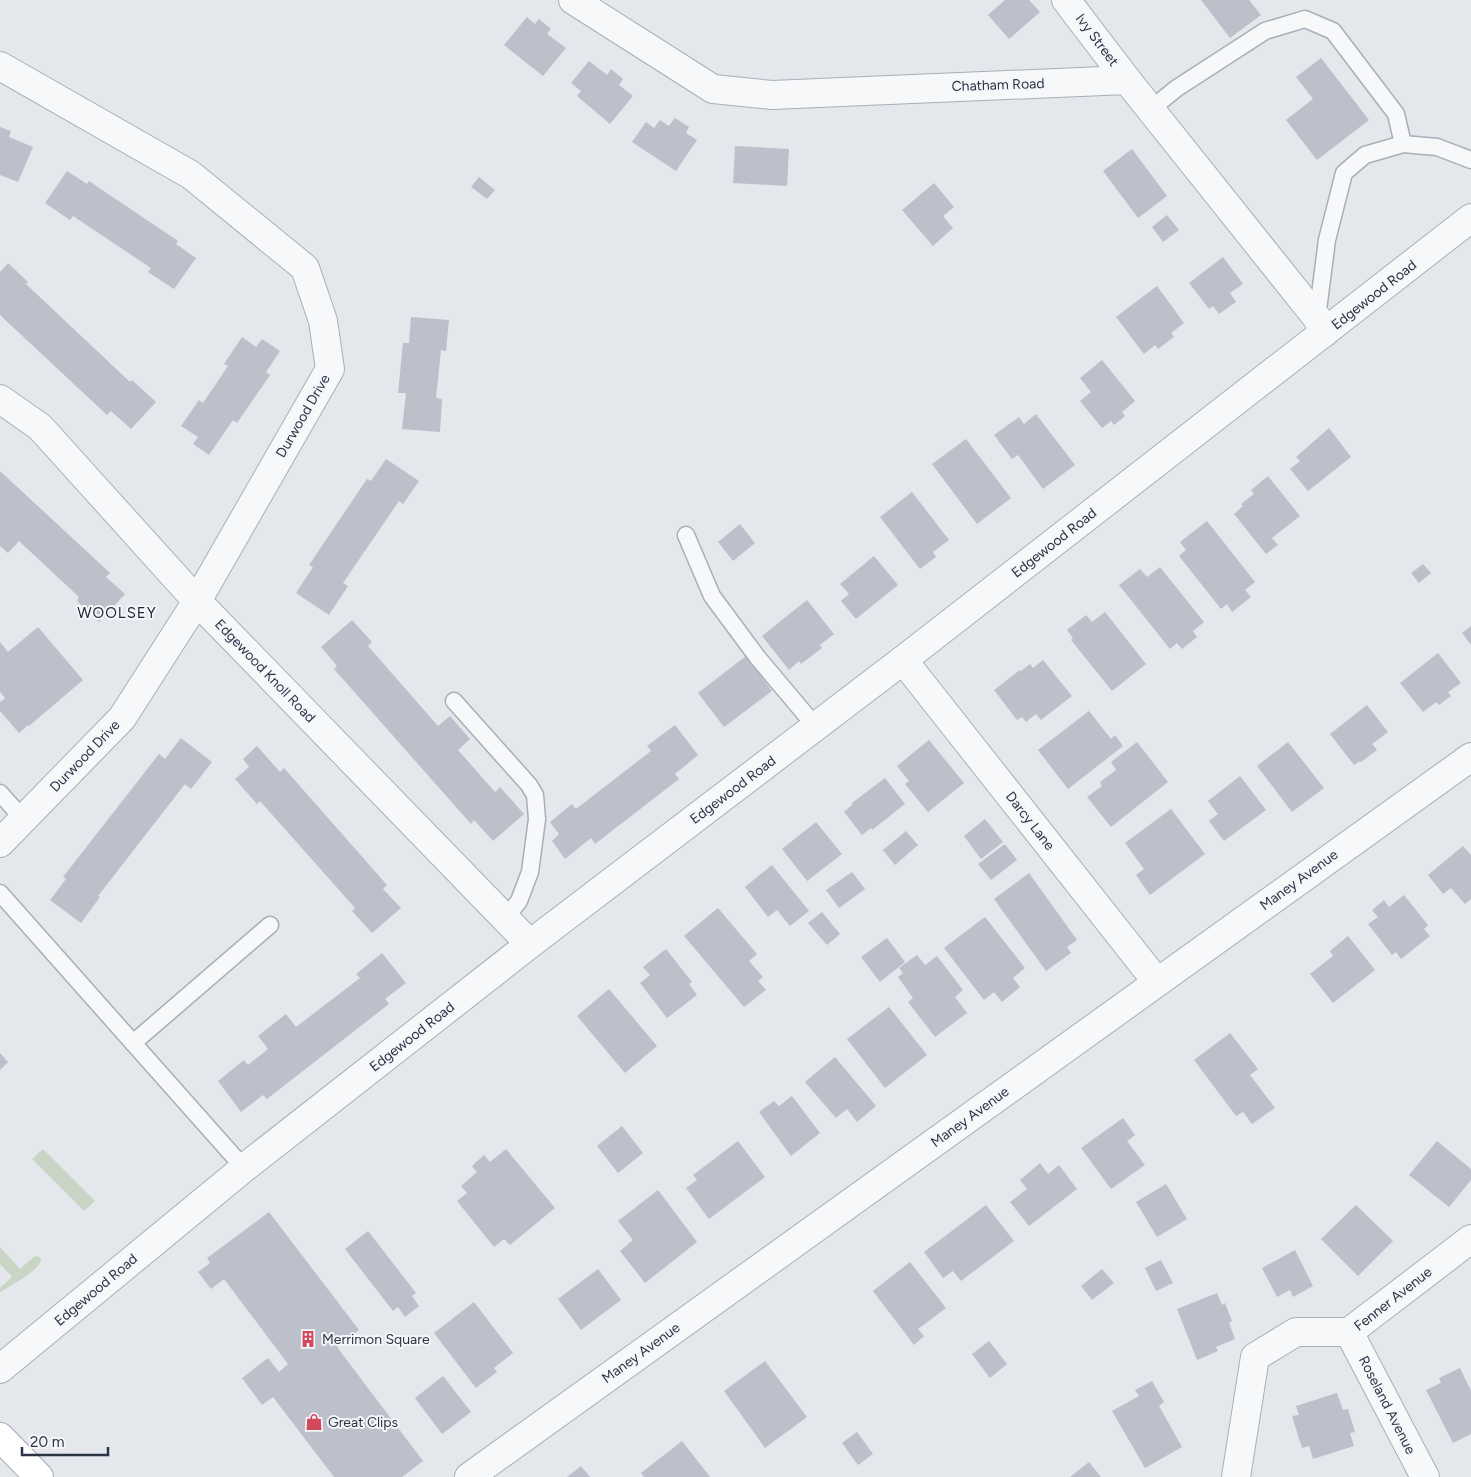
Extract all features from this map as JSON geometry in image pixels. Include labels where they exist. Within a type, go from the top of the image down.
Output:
[{"type":"main road","points":[[0,1437],[39,1477]]},
{"type":"street","name":"Chatham Road","points":[[573,0],[713,89],[772,95],[1127,80]]},
{"type":"street","name":"Ivy Street","points":[[1066,0],[1127,80]]},
{"type":"street","name":"Durwood Drive","points":[[0,66],[191,175],[305,268],[323,321],[330,369],[197,601],[122,718],[0,843]]},
{"type":"street","points":[[1127,80],[1320,326]]},
{"type":"street","name":"Edgewood Road","points":[[0,1369],[244,1168],[530,944],[903,660],[1320,326],[1471,218]]},
{"type":"street","name":"Edgewood Knoll Road","points":[[0,399],[40,427],[197,601],[530,944]]},
{"type":"street","name":"Darcy Lane","points":[[903,660],[1157,982]]},
{"type":"street","name":"Maney Avenue","points":[[469,1477],[1471,757]]},
{"type":"street","name":"Fenner Avenue","points":[[1236,1477],[1255,1357],[1296,1332],[1349,1332],[1471,1239]]},
{"type":"street","name":"Roseland Avenue","points":[[1349,1332],[1425,1477]]},
{"type":"lane","points":[[1150,109],[1178,88],[1265,31],[1305,19],[1333,31],[1396,114],[1403,144]]},
{"type":"lane","points":[[1320,326],[1327,240],[1344,172],[1365,155],[1403,144],[1437,147],[1471,160]]},
{"type":"lane","points":[[686,535],[712,596],[758,658],[816,727]]},
{"type":"lane","points":[[454,701],[529,784],[535,795],[537,818],[530,872],[518,901],[506,919]]},
{"type":"lane","points":[[0,793],[23,819]]},
{"type":"lane","points":[[0,893],[244,1168]]},
{"type":"lane","points":[[133,1043],[270,925]]},
{"type":"green space","points":[[43,1149],[95,1201],[84,1211],[32,1159]]},
{"type":"green space","points":[[0,1247],[20,1269],[35,1256],[40,1257],[41,1260],[39,1265],[30,1274],[0,1292],[0,1288],[12,1277],[0,1264]]},
{"type":"building","points":[[1005,0],[1029,0],[1040,12],[1009,39],[988,15]]},
{"type":"building","points":[[1201,0],[1249,0],[1261,15],[1230,38]]},
{"type":"building","points":[[527,17],[535,24],[539,19],[551,29],[547,34],[566,48],[543,76],[504,45]]},
{"type":"building","points":[[1321,58],[1369,120],[1317,160],[1286,120],[1313,99],[1296,77]]},
{"type":"building","points":[[589,61],[607,75],[611,69],[623,79],[619,85],[633,96],[610,124],[577,96],[581,91],[571,83]]},
{"type":"building","points":[[675,118],[689,127],[686,133],[697,140],[676,171],[632,142],[646,122],[654,128],[660,120],[669,126]]},
{"type":"building","points":[[0,127],[11,131],[9,137],[33,147],[18,182],[0,175]]},
{"type":"building","points":[[735,146],[789,149],[787,186],[733,183]]},
{"type":"building","points":[[1132,149],[1167,196],[1138,218],[1103,171]]},
{"type":"building","points":[[67,171],[87,184],[89,181],[178,241],[176,244],[196,258],[174,289],[148,272],[151,268],[73,216],[70,220],[45,203]]},
{"type":"building","points":[[479,177],[495,190],[487,199],[471,187]]},
{"type":"building","points":[[934,183],[954,207],[943,216],[953,228],[933,246],[902,210]]},
{"type":"building","points":[[1167,215],[1179,230],[1163,242],[1152,227]]},
{"type":"building","points":[[1223,257],[1243,284],[1230,293],[1236,302],[1219,314],[1213,306],[1209,309],[1189,283]]},
{"type":"building","points":[[8,263],[28,282],[26,284],[130,382],[132,380],[156,402],[131,429],[111,411],[107,415],[0,315],[0,272]]},
{"type":"building","points":[[1157,286],[1184,323],[1171,333],[1174,337],[1158,349],[1155,345],[1144,354],[1116,317]]},
{"type":"building","points":[[411,317],[449,320],[446,351],[441,350],[436,398],[442,399],[440,432],[402,429],[406,393],[398,393],[403,343],[409,343]]},
{"type":"building","points":[[242,337],[256,347],[262,339],[280,351],[266,372],[270,375],[237,423],[233,420],[209,455],[193,444],[198,437],[181,426],[199,400],[203,403],[228,366],[224,364]]},
{"type":"building","points":[[1102,360],[1135,401],[1122,412],[1125,416],[1114,425],[1111,421],[1102,428],[1080,401],[1091,392],[1080,378]]},
{"type":"building","points":[[1036,414],[1075,465],[1043,489],[1018,455],[1012,459],[994,435],[1019,417],[1024,424]]},
{"type":"building","points":[[1329,428],[1351,457],[1308,491],[1290,469],[1300,461],[1296,457]]},
{"type":"building","points":[[966,439],[1011,498],[977,524],[932,464]]},
{"type":"building","points":[[386,459],[419,481],[403,504],[399,501],[343,583],[348,586],[329,615],[296,593],[313,567],[309,565],[367,479],[371,481]]},
{"type":"building","points":[[0,471],[110,573],[106,577],[125,594],[99,622],[77,601],[79,597],[19,541],[8,553],[0,546]]},
{"type":"building","points":[[1268,476],[1300,516],[1272,538],[1278,545],[1266,554],[1234,514],[1243,506],[1241,504],[1254,494],[1251,490]]},
{"type":"building","points":[[912,492],[949,540],[933,552],[936,557],[920,569],[880,517]]},
{"type":"building","points":[[1207,521],[1255,582],[1245,590],[1251,597],[1232,612],[1227,604],[1221,609],[1179,556],[1186,550],[1180,542]]},
{"type":"building","points":[[740,524],[755,543],[733,561],[718,542]]},
{"type":"building","points":[[874,556],[898,585],[856,619],[841,601],[849,594],[840,584]]},
{"type":"building","points":[[1423,564],[1431,573],[1419,583],[1411,573]]},
{"type":"building","points":[[1160,567],[1204,622],[1193,631],[1197,637],[1182,649],[1177,643],[1170,649],[1119,585],[1140,569],[1147,577]]},
{"type":"building","points":[[807,600],[834,634],[820,645],[822,648],[801,664],[799,661],[789,670],[762,636]]},
{"type":"building","points":[[1105,612],[1146,664],[1112,691],[1071,640],[1073,638],[1067,630],[1086,615],[1092,622]]},
{"type":"building","points":[[352,620],[372,642],[368,646],[438,726],[450,716],[470,739],[458,750],[495,792],[500,787],[524,814],[493,841],[474,820],[471,824],[334,669],[337,666],[321,647]]},
{"type":"building","points":[[1471,626],[1471,645],[1462,633]]},
{"type":"building","points":[[38,627],[83,680],[19,733],[0,711],[0,702],[5,698],[0,692],[0,642],[8,652]]},
{"type":"building","points":[[1438,653],[1461,683],[1448,692],[1451,696],[1439,705],[1436,702],[1423,712],[1400,683]]},
{"type":"building","points":[[746,656],[772,691],[724,727],[698,693]]},
{"type":"building","points":[[1043,660],[1072,696],[1041,720],[1036,714],[1026,722],[1022,717],[1017,720],[994,690],[1020,670],[1030,664],[1033,668]]},
{"type":"building","points":[[1367,705],[1388,732],[1372,744],[1377,750],[1354,765],[1330,734]]},
{"type":"building","points":[[1089,711],[1111,739],[1115,735],[1123,746],[1068,789],[1038,750]]},
{"type":"building","points":[[675,725],[698,755],[675,774],[679,779],[595,844],[591,838],[565,859],[552,841],[559,834],[550,822],[572,804],[576,809],[651,751],[647,746]]},
{"type":"building","points":[[181,738],[212,762],[191,789],[185,784],[98,896],[100,897],[81,923],[50,900],[66,879],[63,877],[159,754],[165,759]]},
{"type":"building","points":[[929,740],[964,783],[928,812],[905,784],[909,781],[897,766]]},
{"type":"building","points":[[1137,742],[1168,782],[1111,827],[1087,797],[1102,786],[1100,782],[1116,770],[1111,762]]},
{"type":"building","points":[[1288,742],[1324,788],[1292,812],[1257,766]]},
{"type":"building","points":[[257,746],[280,772],[284,768],[387,885],[383,889],[401,908],[372,933],[352,911],[355,908],[260,801],[257,804],[235,779],[249,767],[243,759]]},
{"type":"building","points":[[1240,776],[1266,810],[1224,841],[1209,821],[1218,814],[1208,801]]},
{"type":"building","points":[[885,778],[905,804],[872,830],[871,828],[862,835],[844,812],[852,803]]},
{"type":"building","points":[[1171,809],[1205,854],[1150,895],[1136,875],[1144,869],[1125,843]]},
{"type":"building","points":[[985,819],[1003,842],[981,859],[964,836]]},
{"type":"building","points":[[816,822],[842,854],[807,881],[782,849]]},
{"type":"building","points":[[906,831],[918,845],[895,865],[883,850]]},
{"type":"building","points":[[1005,844],[1017,860],[991,880],[978,864]]},
{"type":"building","points":[[1463,846],[1471,855],[1471,899],[1465,904],[1451,888],[1443,894],[1428,875]]},
{"type":"building","points":[[772,865],[809,911],[790,926],[777,910],[768,917],[745,887]]},
{"type":"building","points":[[852,872],[865,889],[839,908],[826,890]]},
{"type":"building","points":[[1029,873],[1077,940],[1067,947],[1071,953],[1046,971],[994,899]]},
{"type":"building","points":[[1404,895],[1428,925],[1424,929],[1430,936],[1401,959],[1396,952],[1392,955],[1368,924],[1378,917],[1372,910],[1384,900],[1389,907]]},
{"type":"building","points":[[718,908],[757,954],[749,961],[763,977],[758,981],[766,990],[744,1007],[684,936]]},
{"type":"building","points":[[822,912],[840,934],[827,945],[808,923]]},
{"type":"building","points":[[985,917],[1025,968],[1013,978],[1020,987],[1002,1002],[994,992],[984,1000],[944,948]]},
{"type":"building","points":[[1348,936],[1375,970],[1333,1003],[1310,974],[1333,956],[1330,951]]},
{"type":"building","points":[[887,938],[905,962],[880,982],[861,957]]},
{"type":"building","points":[[666,949],[692,982],[689,984],[697,995],[667,1018],[640,983],[650,975],[643,967]]},
{"type":"building","points":[[382,953],[406,983],[385,999],[389,1004],[267,1099],[263,1095],[241,1112],[218,1081],[244,1060],[248,1065],[268,1049],[258,1036],[286,1014],[296,1027],[360,978],[356,974]]},
{"type":"building","points":[[917,955],[925,965],[937,956],[963,990],[955,997],[967,1013],[935,1037],[908,1002],[913,998],[898,977],[903,973],[899,968]]},
{"type":"building","points":[[609,989],[657,1046],[625,1073],[577,1016]]},
{"type":"building","points":[[889,1007],[927,1055],[885,1088],[847,1039]]},
{"type":"building","points":[[1230,1033],[1258,1069],[1250,1075],[1275,1108],[1252,1124],[1243,1112],[1236,1116],[1194,1060]]},
{"type":"building","points":[[0,1053],[8,1062],[0,1070]]},
{"type":"building","points":[[835,1057],[876,1106],[857,1122],[847,1109],[836,1118],[805,1082]]},
{"type":"building","points":[[792,1096],[820,1133],[791,1156],[759,1112],[774,1101],[779,1106]]},
{"type":"building","points":[[1123,1118],[1135,1135],[1127,1141],[1145,1165],[1111,1189],[1081,1148]]},
{"type":"building","points":[[622,1126],[643,1153],[618,1173],[597,1146]]},
{"type":"building","points":[[738,1141],[765,1177],[709,1219],[686,1188],[697,1180],[693,1175]]},
{"type":"building","points":[[1437,1141],[1471,1169],[1471,1180],[1449,1207],[1409,1175]]},
{"type":"building","points":[[506,1149],[555,1208],[510,1245],[504,1239],[494,1247],[457,1201],[467,1193],[461,1186],[477,1172],[472,1166],[484,1155],[490,1162]]},
{"type":"building","points":[[1040,1163],[1048,1174],[1059,1165],[1077,1189],[1029,1226],[1010,1202],[1027,1189],[1020,1180]]},
{"type":"building","points":[[1166,1184],[1187,1219],[1157,1237],[1136,1202]]},
{"type":"building","points":[[658,1190],[697,1242],[645,1283],[620,1251],[633,1240],[618,1221]]},
{"type":"building","points":[[986,1205],[1014,1241],[961,1281],[953,1271],[943,1278],[924,1252]]},
{"type":"building","points":[[1356,1205],[1393,1241],[1358,1276],[1321,1239]]},
{"type":"building","name":"Merrimon Square","points":[[269,1212],[359,1330],[337,1347],[423,1461],[402,1477],[334,1477],[273,1397],[262,1405],[242,1378],[268,1358],[279,1372],[288,1364],[224,1279],[211,1289],[198,1272],[210,1263],[207,1258]]},
{"type":"building","points":[[368,1231],[416,1293],[412,1296],[419,1306],[405,1317],[398,1307],[393,1311],[345,1249]]},
{"type":"building","points":[[1295,1250],[1313,1286],[1293,1297],[1290,1290],[1277,1297],[1262,1268]]},
{"type":"building","points":[[1161,1260],[1173,1283],[1156,1291],[1145,1268]]},
{"type":"building","points":[[910,1262],[946,1308],[918,1329],[924,1336],[914,1345],[873,1291]]},
{"type":"building","points":[[598,1269],[621,1300],[581,1330],[558,1299]]},
{"type":"building","points":[[1102,1269],[1114,1283],[1092,1300],[1081,1286]]},
{"type":"building","points":[[1217,1293],[1222,1305],[1225,1303],[1232,1321],[1229,1323],[1235,1339],[1216,1347],[1218,1351],[1197,1360],[1177,1309]]},
{"type":"building","points":[[474,1302],[513,1353],[494,1368],[497,1372],[476,1388],[434,1333]]},
{"type":"building","points":[[989,1341],[1007,1364],[990,1378],[972,1354]]},
{"type":"building","points":[[765,1361],[807,1417],[765,1448],[724,1391]]},
{"type":"building","points":[[1460,1368],[1471,1391],[1471,1434],[1453,1443],[1426,1390],[1441,1383],[1439,1378]]},
{"type":"building","points":[[443,1376],[471,1412],[442,1434],[415,1398]]},
{"type":"building","points":[[1152,1381],[1164,1402],[1159,1406],[1182,1447],[1145,1468],[1112,1411],[1139,1396],[1135,1390]]},
{"type":"building","points":[[1337,1393],[1343,1410],[1348,1409],[1355,1432],[1350,1433],[1354,1446],[1313,1459],[1309,1446],[1302,1448],[1292,1416],[1299,1415],[1296,1406]]},
{"type":"building","points":[[857,1432],[873,1454],[858,1465],[842,1443]]},
{"type":"building","points":[[682,1441],[710,1477],[644,1477],[641,1473]]},
{"type":"building","points":[[1089,1462],[1101,1477],[1070,1477]]},
{"type":"building","points":[[581,1466],[590,1477],[567,1477]]},
{"type":"place","name":"Merrimon Square","points":[[308,1339]]},
{"type":"place","name":"Great Clips","points":[[314,1422]]},
{"type":"district","name":"WOOLSEY","points":[[117,613]]}]
